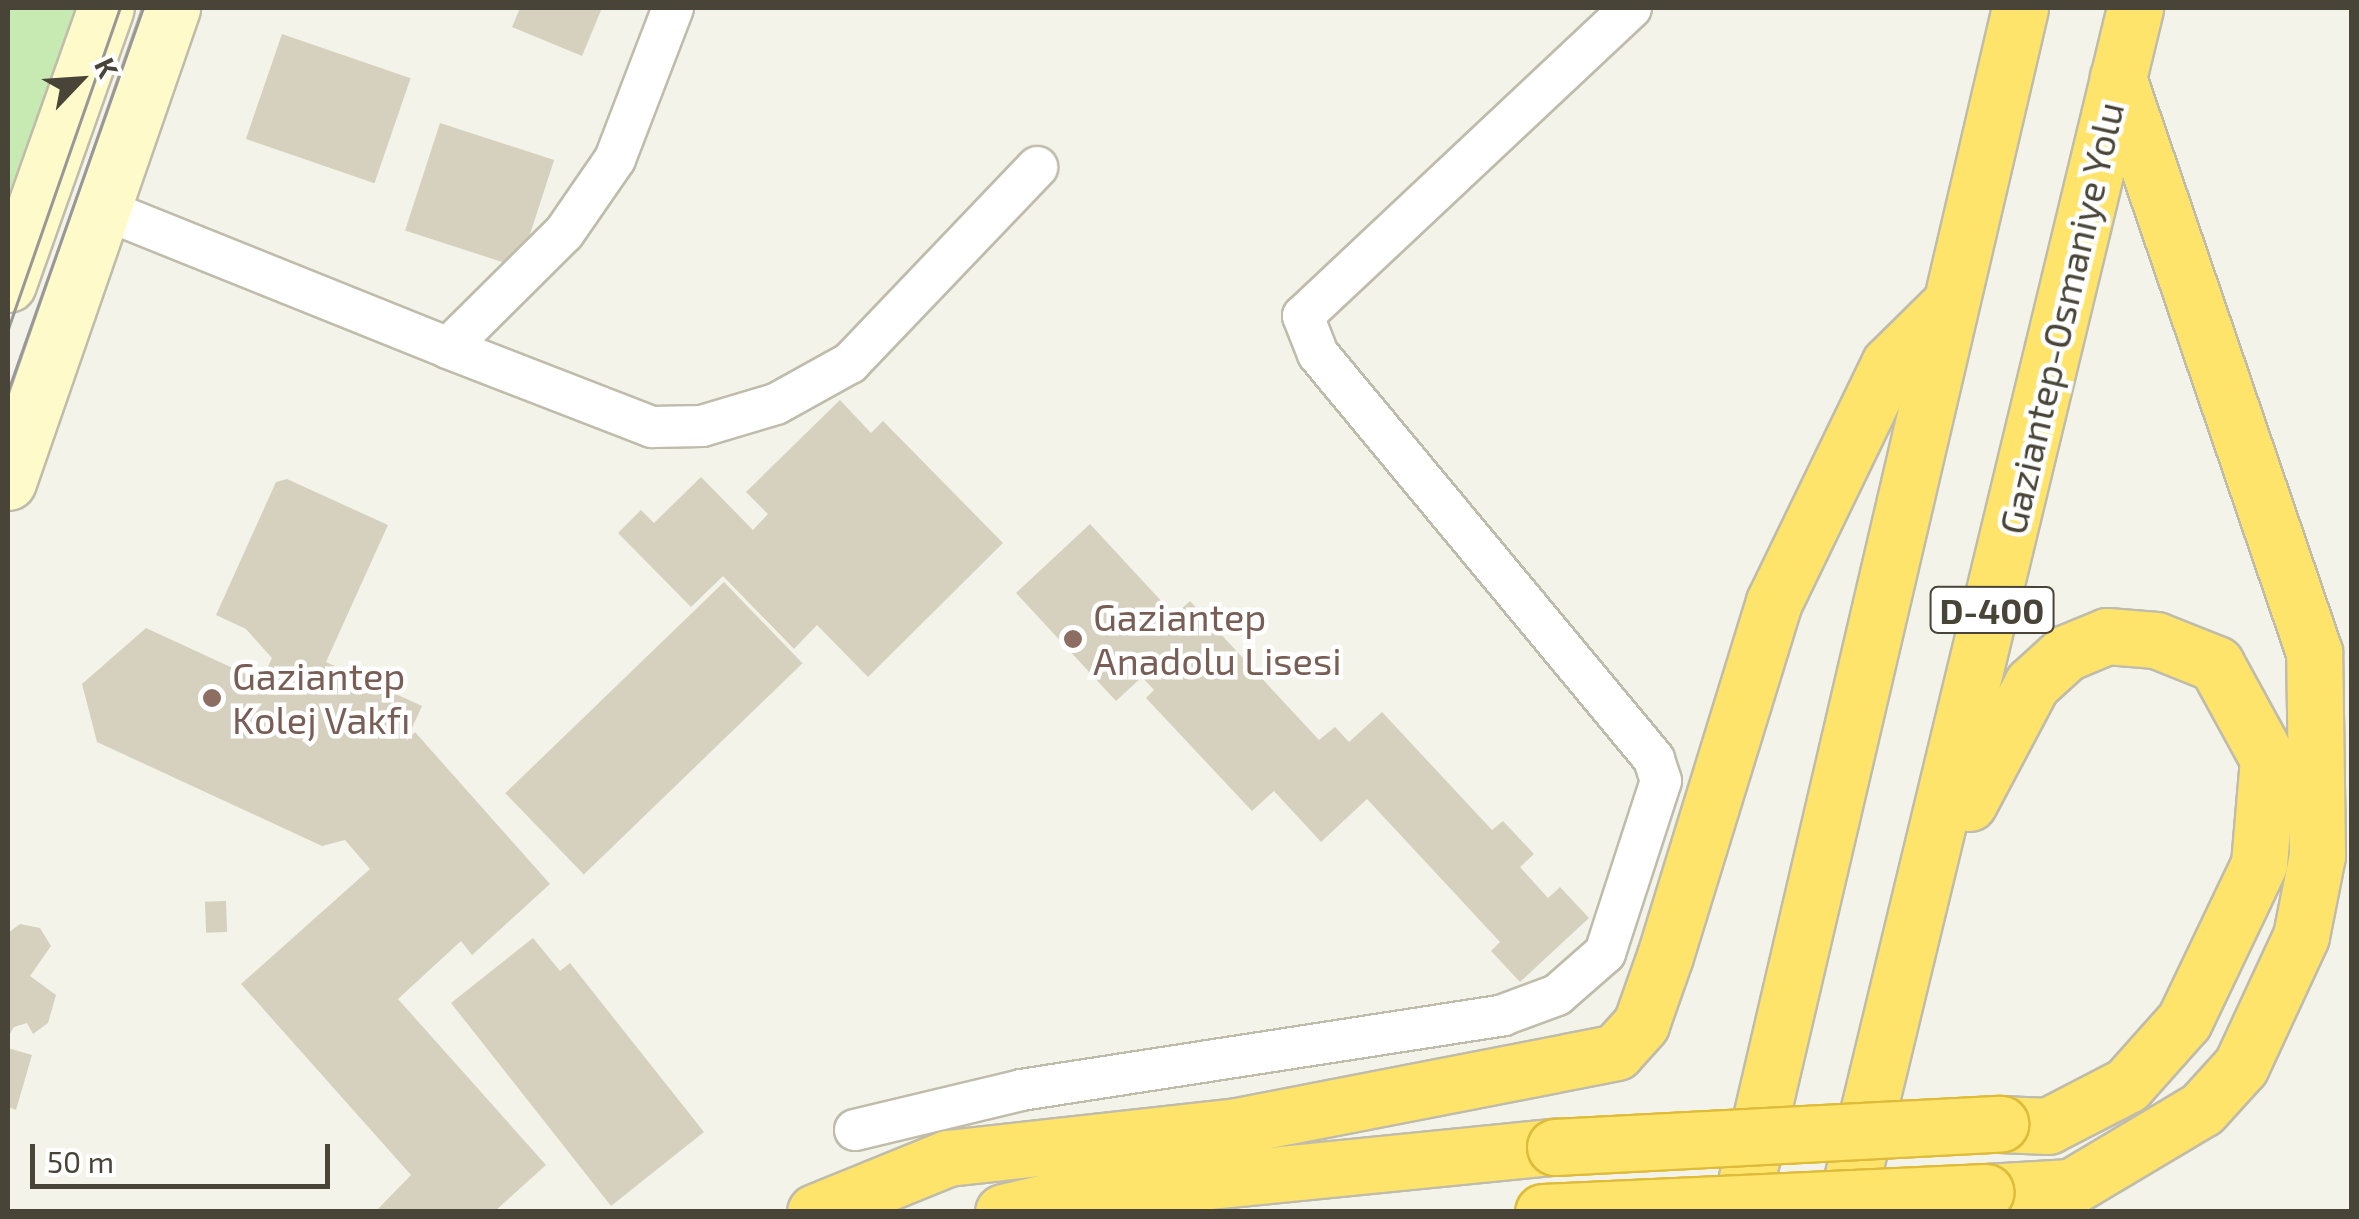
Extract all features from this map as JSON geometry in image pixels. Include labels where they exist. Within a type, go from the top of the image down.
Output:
[{"type":"highway","name":"D-400","points":[[1738,1212],[2020,8]]},
{"type":"highway","name":"Gaziantep-Osmaniye Yolu","points":[[1844,1212],[1924,896],[2134,8]]},
{"type":"highway","points":[[1543,1212],[2071,1187],[2202,1109],[2241,1066],[2294,952],[2317,855],[2314,652],[2118,78]]},
{"type":"highway","points":[[814,1212],[948,1158],[1237,1126],[1616,1052],[1641,1024],[1666,956],[1774,602],[1889,364],[1950,304]]},
{"type":"highway","points":[[1003,1212],[1080,1194],[1555,1147],[2000,1124],[2048,1126],[2127,1085],[2184,1021],[2259,864],[2268,759],[2216,664],[2156,640],[2106,636],[2066,653],[2010,717],[1924,896]]},
{"type":"street","points":[[8,284],[106,8]]},
{"type":"street","points":[[8,482],[172,8]]},
{"type":"street","points":[[448,348],[554,245],[615,159],[674,8]]},
{"type":"street","points":[[855,1130],[1021,1090],[1502,1015],[1558,995],[1606,952],[1661,781],[1654,759],[1318,354],[1304,316],[1632,8]]},
{"type":"street","points":[[103,209],[652,427],[702,426],[776,404],[850,363],[1037,166]]},
{"type":"green space","points":[[8,8],[82,8],[8,213]]},
{"type":"building","points":[[520,8],[602,8],[582,56],[512,27]]},
{"type":"building","points":[[282,34],[411,78],[374,183],[246,139]]},
{"type":"building","points":[[440,123],[554,160],[519,268],[405,230]]},
{"type":"building","points":[[840,400],[871,433],[883,421],[1003,543],[868,677],[817,625],[794,649],[723,576],[691,607],[618,533],[641,510],[654,523],[701,477],[753,530],[768,514],[746,492]]},
{"type":"building","points":[[287,479],[388,525],[326,662],[422,706],[406,741],[415,732],[550,884],[472,955],[461,941],[398,999],[546,1165],[494,1212],[375,1212],[411,1175],[241,984],[370,869],[345,840],[322,846],[97,742],[82,684],[146,628],[261,681],[272,658],[246,629],[216,615],[276,482]]},
{"type":"building","points":[[1090,524],[1165,605],[1153,617],[1162,627],[1190,601],[1319,740],[1335,727],[1349,742],[1382,712],[1492,830],[1503,821],[1534,854],[1520,867],[1548,898],[1560,887],[1589,918],[1520,982],[1491,951],[1500,942],[1367,799],[1321,842],[1274,791],[1252,811],[1146,698],[1154,690],[1142,677],[1116,701],[1016,593]]},
{"type":"building","points":[[724,582],[802,663],[584,874],[505,793]]},
{"type":"building","points":[[226,901],[227,932],[206,933],[205,902]]},
{"type":"building","points":[[20,924],[40,928],[51,946],[30,976],[56,995],[48,1023],[33,1034],[27,1023],[14,1027],[8,1037],[8,933]]},
{"type":"building","points":[[533,938],[560,971],[570,963],[704,1132],[611,1206],[451,1003]]},
{"type":"building","points":[[8,1048],[32,1055],[16,1110],[8,1107]]},
{"type":"tram line","points":[[8,329],[120,8]]},
{"type":"tram line","points":[[8,391],[143,8]]},
{"type":"place","name":"Gaziantep Anadolu Lisesi","points":[[1073,639]]},
{"type":"place","name":"Gaziantep Kolej Vakfı","points":[[212,698]]}]
